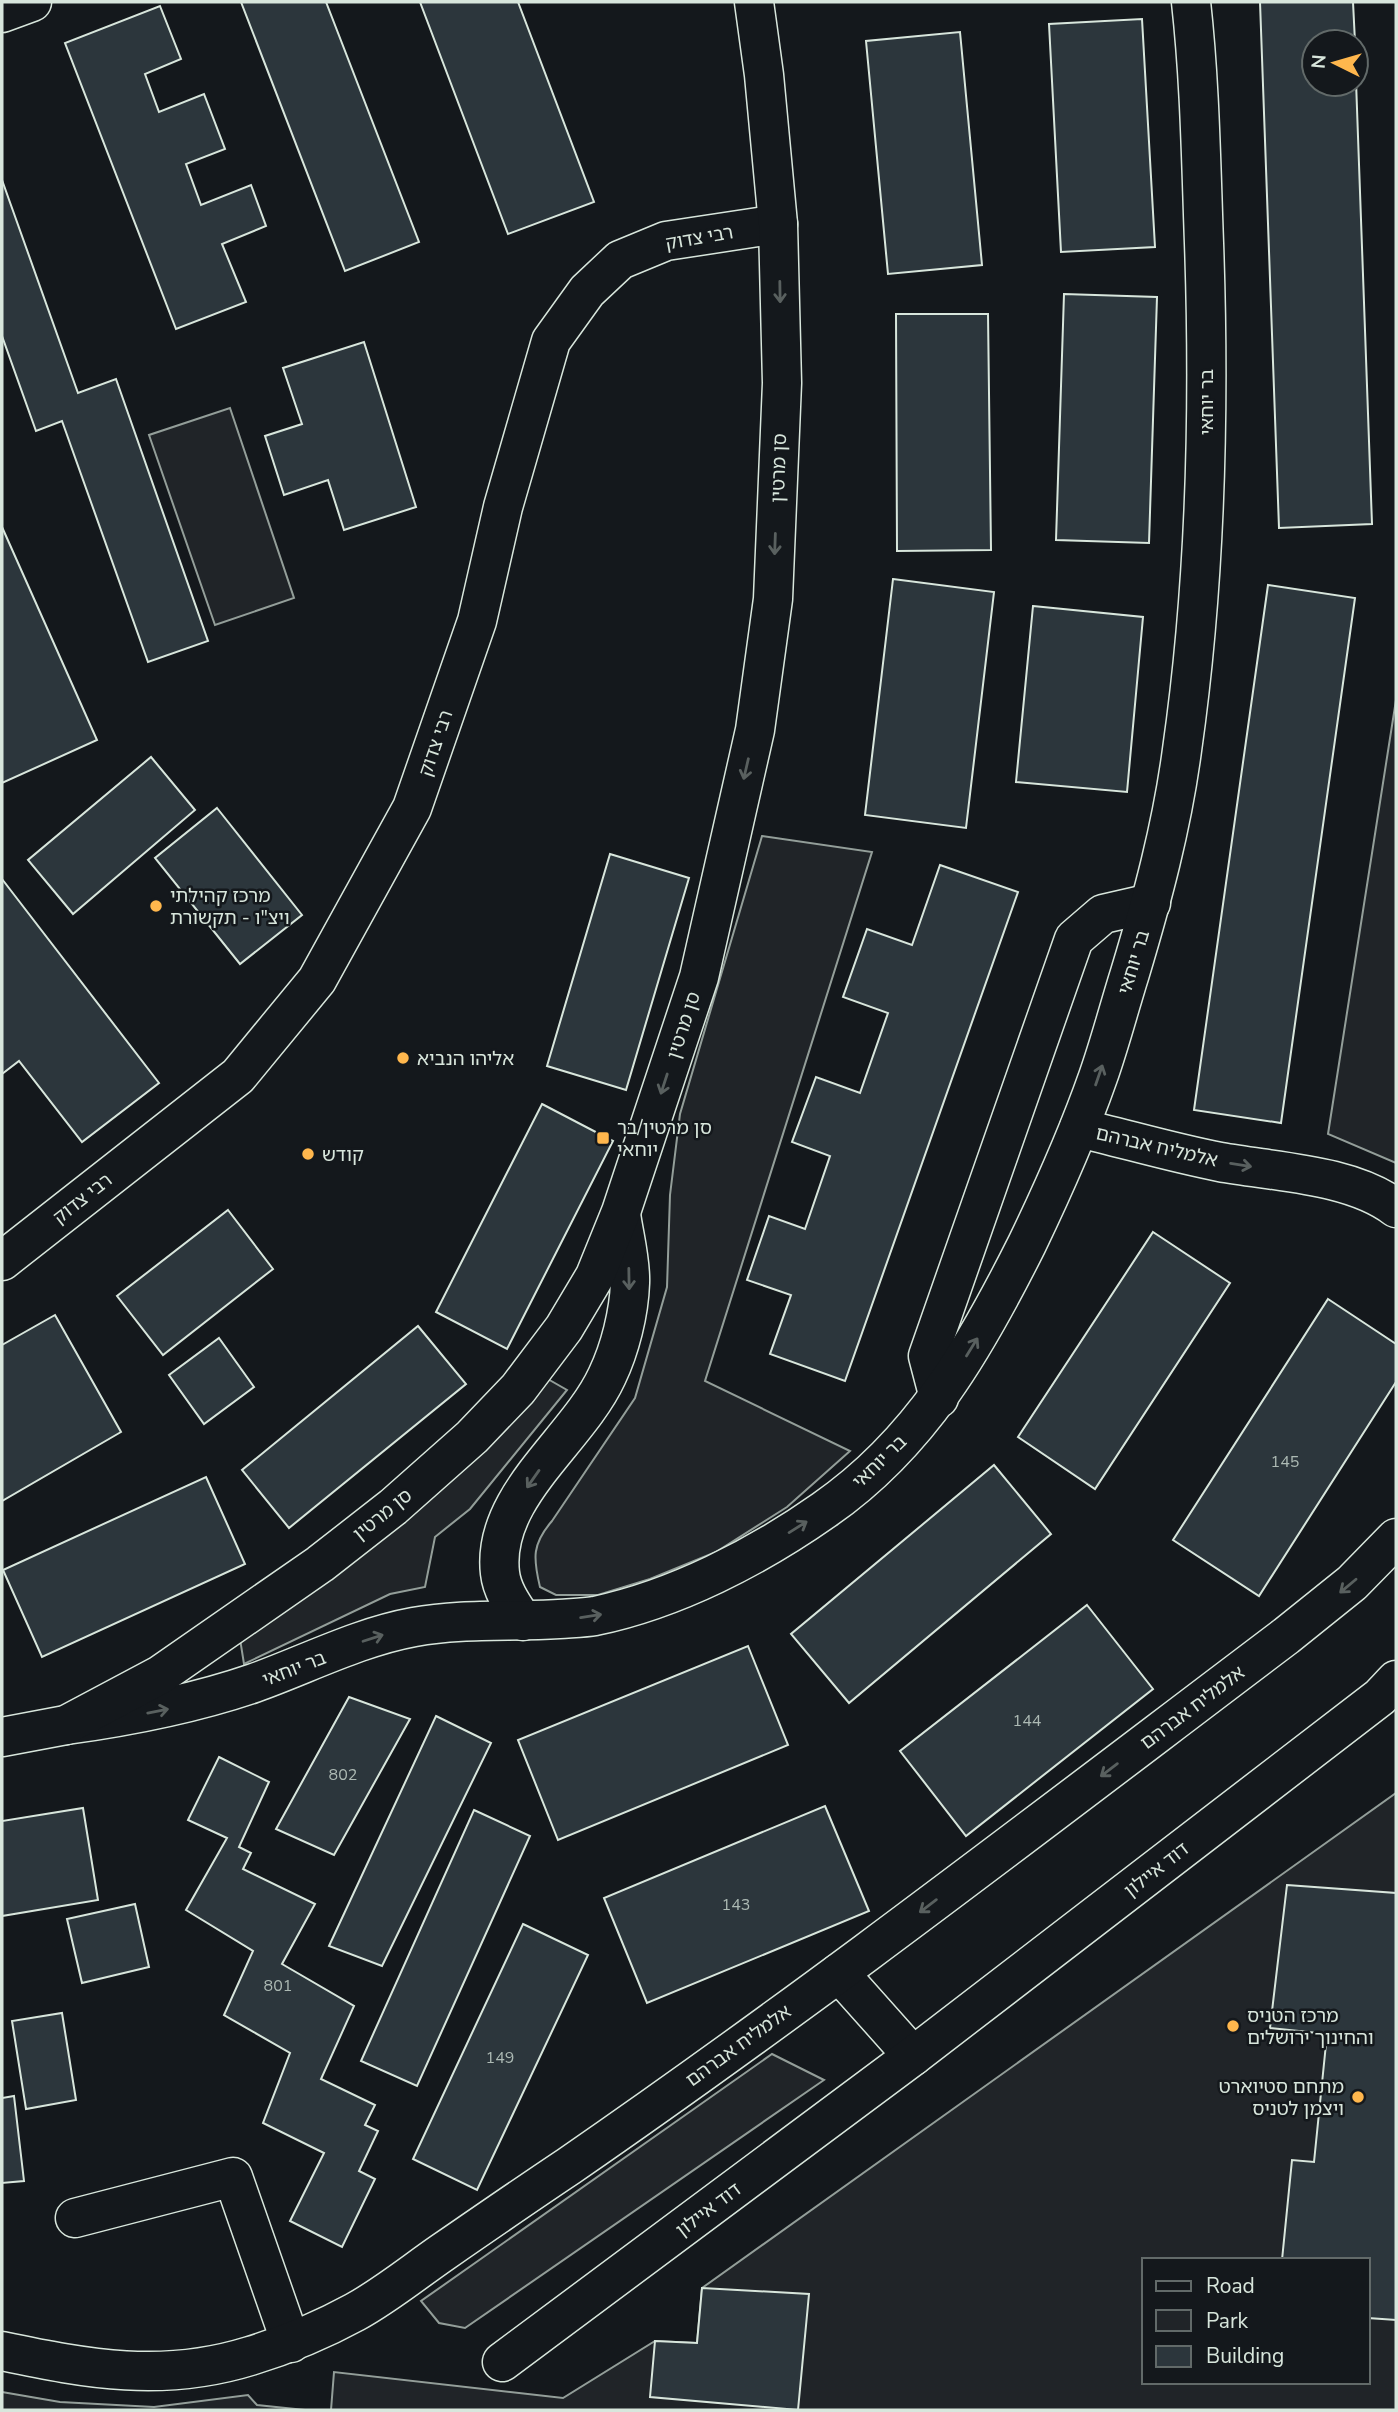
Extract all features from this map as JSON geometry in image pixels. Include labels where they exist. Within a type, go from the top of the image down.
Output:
[{"type":"street","points":[[2,13],[32,2]]},
{"type":"street","name":"סן מרטין","points":[[2,1737],[66,1725],[160,1675],[320,1564],[393,1507],[472,1437],[518,1389],[564,1328],[594,1276],[621,1212],[699,977],[755,730],[773,599],[782,383],[778,224],[754,2]]},
{"type":"street","name":"בר יוחאי","points":[[66,1725],[169,1709],[248,1685],[372,1638],[414,1627],[475,1620],[523,1621],[592,1617],[687,1587],[768,1546],[828,1508],[880,1465],[939,1398],[990,1318],[1056,1184],[1100,1073],[1151,903],[1182,754],[1203,555],[1206,474],[1206,287],[1197,59],[1191,2]]},
{"type":"street","name":"רבי צדוק","points":[[2,1261],[238,1076],[317,980],[412,808],[477,621],[503,507],[551,341],[587,291],[620,260],[666,241],[778,224]]},
{"type":"street","points":[[939,1398],[928,1356],[1074,939],[1103,915],[1151,903]]},
{"type":"street","name":"אלמליח אברהם","points":[[1079,1128],[1217,1161],[1350,1186],[1385,1199],[1396,1208]]},
{"type":"street","points":[[523,1621],[509,1600],[500,1575],[499,1543],[512,1511],[537,1473],[582,1418],[607,1376],[623,1327],[630,1282],[621,1212]]},
{"type":"street","name":"אלמליח אברהם","points":[[2,2351],[117,2372],[157,2372],[204,2367],[246,2358],[291,2343],[357,2311],[606,2140],[839,1973],[1286,1636],[1352,1583],[1396,1538]]},
{"type":"street","name":"דוד איילון","points":[[502,2362],[913,2056],[1380,1697],[1396,1680]]},
{"type":"street","points":[[839,1973],[913,2056]]},
{"type":"street","points":[[75,2218],[233,2177],[291,2343]]},
{"type":"green space","points":[[230,408],[294,598],[215,625],[149,435]]},
{"type":"green space","points":[[1396,700],[1396,1163],[1328,1134]]},
{"type":"green space","points":[[762,836],[872,852],[705,1381],[850,1451],[787,1507],[716,1552],[650,1579],[598,1595],[556,1595],[540,1587],[535,1559],[538,1544],[545,1529],[635,1398],[667,1287],[670,1195],[680,1114]]},
{"type":"green space","points":[[546,1378],[567,1390],[470,1509],[435,1537],[425,1587],[390,1594],[244,1664],[240,1639]]},
{"type":"green space","name":"מרכז הטניס והחינוך ירושלים","points":[[1396,1793],[1396,2410],[331,2410],[334,2372],[563,2398],[655,2341],[697,2343],[702,2288]]},
{"type":"green space","points":[[772,2054],[824,2080],[465,2328],[439,2323],[421,2301]]},
{"type":"green space","points":[[2,2392],[60,2402],[154,2407],[248,2395],[257,2405],[305,2410],[2,2410]]},
{"type":"building","points":[[241,2],[326,2],[419,242],[345,271]]},
{"type":"building","points":[[420,2],[518,2],[594,202],[508,234]]},
{"type":"building","points":[[1260,2],[1353,2],[1354,28],[1300,28],[1300,98],[1357,98],[1372,524],[1279,528]]},
{"type":"building","points":[[160,6],[181,59],[145,74],[159,112],[204,94],[225,149],[186,164],[201,205],[251,185],[266,226],[222,244],[246,302],[176,329],[65,43]]},
{"type":"building","points":[[1142,19],[1155,247],[1061,252],[1049,24]]},
{"type":"building","points":[[960,32],[982,265],[888,274],[866,41]]},
{"type":"building","points":[[2,180],[78,393],[116,379],[208,641],[148,662],[62,421],[36,431],[2,336]]},
{"type":"building","points":[[1064,294],[1157,297],[1149,543],[1056,540]]},
{"type":"building","points":[[896,314],[988,314],[991,550],[897,551]]},
{"type":"building","points":[[364,342],[416,507],[344,530],[328,480],[284,495],[265,436],[302,424],[283,368]]},
{"type":"building","points":[[2,527],[97,740],[2,783]]},
{"type":"building","points":[[893,579],[994,592],[966,828],[865,815]]},
{"type":"building","points":[[1268,585],[1355,598],[1281,1123],[1194,1110]]},
{"type":"building","points":[[1033,606],[1143,617],[1127,792],[1016,782]]},
{"type":"building","points":[[151,757],[195,810],[73,914],[28,860]]},
{"type":"building","points":[[217,808],[302,915],[240,964],[155,858]]},
{"type":"building","points":[[610,854],[689,878],[626,1090],[547,1066]]},
{"type":"building","points":[[940,865],[1018,892],[845,1381],[770,1354],[791,1295],[747,1280],[769,1216],[805,1229],[830,1156],[792,1142],[816,1077],[860,1093],[888,1013],[843,997],[867,929],[912,945]]},
{"type":"building","points":[[2,879],[159,1083],[82,1142],[19,1061],[2,1074]]},
{"type":"building","points":[[542,1104],[613,1141],[507,1349],[436,1312]]},
{"type":"building","points":[[228,1210],[273,1269],[163,1355],[117,1296]]},
{"type":"building","points":[[1153,1232],[1230,1283],[1095,1489],[1018,1437]]},
{"type":"building","points":[[1328,1299],[1396,1344],[1396,1382],[1259,1596],[1173,1540]]},
{"type":"building","points":[[55,1315],[121,1432],[2,1501],[2,1345]]},
{"type":"building","points":[[418,1326],[466,1384],[289,1528],[242,1470]]},
{"type":"building","points":[[219,1338],[254,1387],[204,1424],[169,1375]]},
{"type":"building","points":[[994,1465],[1051,1534],[849,1703],[791,1634]]},
{"type":"building","points":[[206,1477],[245,1564],[42,1657],[3,1570]]},
{"type":"building","points":[[1087,1605],[1153,1689],[966,1836],[900,1751]]},
{"type":"building","points":[[748,1646],[788,1745],[558,1840],[518,1740]]},
{"type":"building","points":[[349,1697],[410,1719],[334,1855],[276,1829]]},
{"type":"building","points":[[436,1716],[491,1743],[382,1966],[329,1946]]},
{"type":"building","points":[[219,1757],[269,1782],[239,1847],[251,1853],[243,1869],[315,1904],[282,1964],[354,2006],[321,2079],[375,2105],[365,2125],[378,2131],[359,2171],[375,2179],[342,2247],[290,2221],[324,2153],[263,2123],[290,2053],[224,2015],[253,1951],[186,1910],[227,1838],[188,1820]]},
{"type":"building","points":[[825,1806],[869,1911],[647,2003],[604,1898]]},
{"type":"building","points":[[83,1808],[98,1900],[2,1916],[2,1821]]},
{"type":"building","points":[[474,1810],[530,1836],[417,2086],[361,2061]]},
{"type":"building","name":"מתחם סטיוארט ויצמן לטניס","points":[[1287,1885],[1396,1893],[1396,2320],[1370,2318],[1370,2258],[1282,2258],[1292,2160],[1314,2162],[1327,2034],[1270,2028]]},
{"type":"building","points":[[135,1904],[149,1967],[82,1983],[67,1919]]},
{"type":"building","points":[[523,1924],[588,1955],[477,2190],[413,2159]]},
{"type":"building","points":[[62,2013],[76,2100],[26,2109],[12,2021]]},
{"type":"building","points":[[14,2096],[24,2181],[2,2183],[2,2098]]},
{"type":"building","points":[[702,2288],[809,2294],[798,2410],[650,2397],[655,2341],[697,2343]]},
{"type":"place","name":"מרכז קהילתי ויצ\"ו - תקשורת","points":[[156,906]]},
{"type":"place","name":"אליהו הנביא","points":[[403,1058]]},
{"type":"place","name":"סן מרטין/בר יוחאי","points":[[603,1138]]},
{"type":"place","name":"קודש","points":[[308,1154]]},
{"type":"place","name":"מרכז הטניס והחינוך ירושלים","points":[[1233,2026]]},
{"type":"place","name":"מתחם סטיוארט ויצמן לטניס","points":[[1358,2097]]}]
